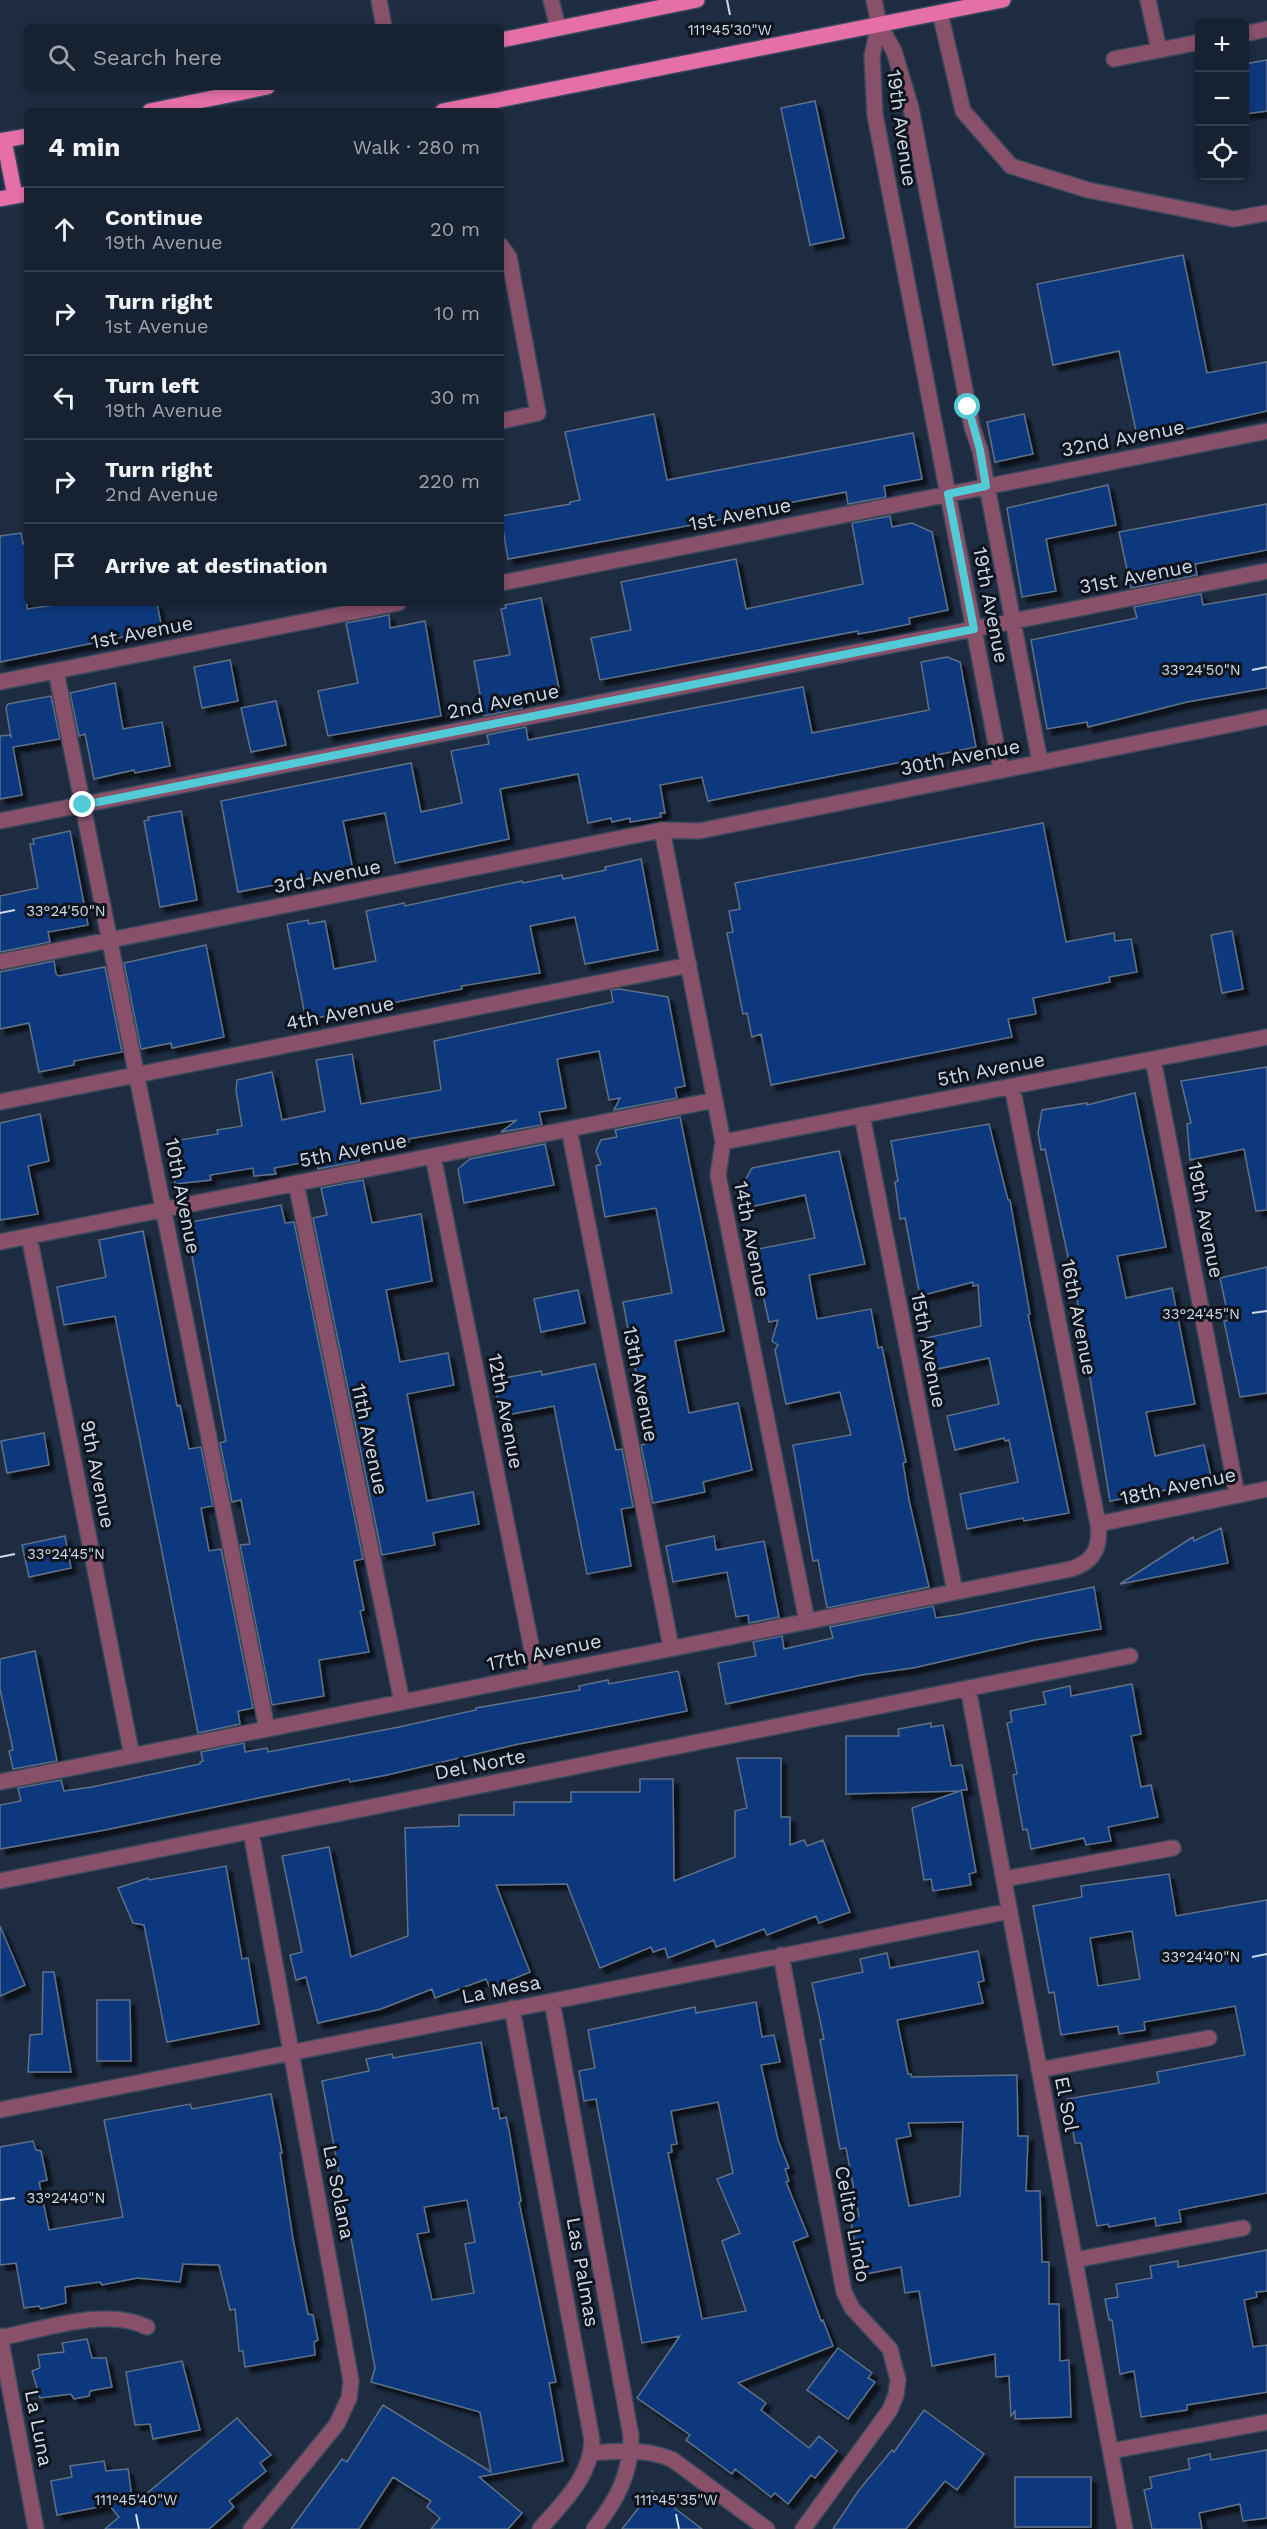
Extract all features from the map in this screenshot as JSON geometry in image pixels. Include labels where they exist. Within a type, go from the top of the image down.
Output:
[{"type":"main road","points":[[504,39],[697,0]]},
{"type":"main road","points":[[458,108],[1003,0]]},
{"type":"main road","points":[[165,108],[252,90]]},
{"type":"main road","points":[[14,196],[2,141],[24,137]]},
{"type":"lane","points":[[379,0],[383,24]]},
{"type":"lane","points":[[551,0],[558,28]]},
{"type":"lane","points":[[874,0],[879,24]]},
{"type":"lane","points":[[1148,0],[1159,50]]},
{"type":"lane","points":[[940,12],[963,111],[1011,166],[1088,190],[1234,219],[1267,213]]},
{"type":"lane","name":"19th Avenue","points":[[879,24],[894,51],[911,108],[972,427],[980,450],[1040,762]]},
{"type":"lane","name":"19th Avenue","points":[[879,24],[872,56],[875,115],[1001,770]]},
{"type":"lane","points":[[1249,33],[1267,29]]},
{"type":"lane","points":[[1114,59],[1195,43]]},
{"type":"lane","points":[[504,250],[509,257],[538,413],[504,420]]},
{"type":"lane","name":"32nd Avenue","points":[[986,486],[1267,431]]},
{"type":"lane","name":"1st Avenue","points":[[504,582],[986,486]]},
{"type":"lane","name":"31st Avenue","points":[[1014,622],[1267,571]]},
{"type":"lane","name":"1st Avenue","points":[[0,682],[383,606]]},
{"type":"lane","name":"2nd Avenue","points":[[0,821],[1014,622]]},
{"type":"lane","name":"10th Avenue","points":[[56,671],[267,1729]]},
{"type":"lane","name":"30th Avenue","points":[[662,830],[699,831],[1267,717]]},
{"type":"lane","name":"3rd Avenue","points":[[0,962],[662,830]]},
{"type":"lane","name":"14th Avenue","points":[[662,830],[723,1142],[718,1175],[807,1621]]},
{"type":"lane","name":"4th Avenue","points":[[0,1102],[689,965]]},
{"type":"lane","name":"5th Avenue","points":[[723,1142],[1267,1037]]},
{"type":"lane","name":"19th Avenue","points":[[1153,1059],[1237,1495]]},
{"type":"lane","name":"16th Avenue","points":[[1012,1086],[1098,1524],[1100,1537],[1094,1556]]},
{"type":"lane","name":"5th Avenue","points":[[0,1242],[715,1100]]},
{"type":"lane","name":"15th Avenue","points":[[862,1115],[955,1592]]},
{"type":"lane","name":"13th Avenue","points":[[569,1129],[671,1647]]},
{"type":"lane","name":"12th Avenue","points":[[433,1156],[537,1675]]},
{"type":"lane","name":"11th Avenue","points":[[296,1183],[402,1702]]},
{"type":"lane","name":"9th Avenue","points":[[29,1236],[132,1756]]},
{"type":"lane","name":"18th Avenue","points":[[1098,1524],[1267,1489]]},
{"type":"lane","name":"17th Avenue","points":[[0,1782],[1071,1569],[1094,1556]]},
{"type":"lane","name":"Del Norte","points":[[0,1881],[1130,1656]]},
{"type":"lane","name":"El Sol","points":[[968,1688],[1125,2529]]},
{"type":"lane","name":"La Solana","points":[[251,1832],[351,2381],[347,2405],[337,2424],[251,2529]]},
{"type":"lane","points":[[1004,1879],[1173,1848]]},
{"type":"lane","name":"La Mesa","points":[[0,2110],[1010,1911]]},
{"type":"lane","name":"Celito Lindo","points":[[782,1956],[844,2292],[852,2308],[890,2349],[898,2380],[890,2410],[803,2529]]},
{"type":"lane","points":[[552,2001],[630,2418],[631,2451],[623,2486],[594,2529]]},
{"type":"lane","name":"Las Palmas","points":[[512,2008],[590,2427],[591,2453],[582,2477],[540,2529]]},
{"type":"lane","points":[[1039,2070],[1209,2038]]},
{"type":"lane","points":[[1076,2260],[1243,2228]]},
{"type":"lane","points":[[0,2337],[112,2318],[130,2320],[147,2327]]},
{"type":"lane","name":"La Luna","points":[[0,2337],[36,2529]]},
{"type":"lane","points":[[1111,2451],[1267,2422]]},
{"type":"lane","points":[[591,2453],[631,2451],[660,2454],[673,2460],[766,2529]]},
{"type":"building","points":[[1267,60],[1267,111],[1249,113],[1249,63]]},
{"type":"building","points":[[815,101],[844,238],[810,245],[781,108]]},
{"type":"building","points":[[1183,255],[1207,373],[1267,362],[1267,411],[1182,430],[1181,426],[1137,436],[1119,351],[1053,365],[1037,284]]},
{"type":"building","points":[[654,414],[667,480],[913,433],[922,479],[884,486],[886,497],[848,504],[846,492],[746,511],[746,515],[508,559],[504,515],[570,504],[570,502],[580,500],[565,432]]},
{"type":"building","points":[[1024,414],[1033,454],[995,462],[987,422]]},
{"type":"building","points":[[1108,485],[1116,525],[1046,539],[1056,591],[1022,597],[1007,508]]},
{"type":"building","points":[[1267,504],[1267,550],[1195,564],[1197,575],[1131,588],[1119,532]]},
{"type":"building","points":[[890,516],[892,527],[912,523],[932,532],[948,610],[909,618],[910,624],[858,634],[858,631],[600,680],[591,638],[631,630],[621,582],[736,559],[746,609],[863,584],[852,523]]},
{"type":"building","points":[[21,533],[24,544],[24,606],[27,606],[27,609],[48,606],[158,606],[162,629],[0,662],[0,536]]},
{"type":"building","points":[[1201,594],[1203,605],[1267,594],[1267,688],[1187,702],[1088,727],[1087,722],[1047,729],[1031,640],[1137,618],[1134,607]]},
{"type":"building","points":[[541,598],[559,689],[520,696],[522,708],[484,716],[474,661],[510,655],[501,609],[506,608],[505,605]]},
{"type":"building","points":[[389,615],[390,628],[425,621],[441,716],[328,736],[318,691],[358,683],[346,623]]},
{"type":"building","points":[[947,657],[960,662],[976,747],[708,801],[702,777],[660,785],[665,813],[660,813],[661,817],[630,822],[630,818],[612,822],[611,818],[588,823],[578,774],[500,789],[509,839],[395,863],[385,813],[343,821],[353,870],[238,892],[221,801],[411,763],[421,812],[462,803],[451,751],[489,744],[487,735],[526,727],[528,740],[803,687],[812,733],[929,710],[921,662]]},
{"type":"building","points":[[230,660],[238,701],[202,708],[194,667]]},
{"type":"building","points":[[115,683],[123,729],[162,722],[170,766],[135,773],[134,770],[94,779],[85,734],[79,736],[70,693]]},
{"type":"building","points":[[51,696],[60,739],[13,747],[22,795],[0,799],[0,736],[11,735],[6,708],[8,704]]},
{"type":"building","points":[[276,701],[286,745],[251,752],[241,708]]},
{"type":"building","points":[[181,811],[197,900],[160,907],[144,821],[149,820],[148,817]]},
{"type":"building","points":[[1043,823],[1066,942],[1114,933],[1115,941],[1131,939],[1137,972],[1109,977],[1110,982],[1033,998],[1036,1014],[1008,1019],[1012,1037],[771,1085],[761,1034],[752,1037],[747,1013],[743,1014],[727,933],[733,932],[729,911],[740,909],[735,883]]},
{"type":"building","points":[[70,831],[88,925],[48,932],[50,942],[0,952],[0,896],[38,888],[30,844],[34,844],[33,839]]},
{"type":"building","points":[[641,859],[658,950],[585,964],[575,917],[530,926],[540,973],[461,986],[462,989],[306,1020],[287,924],[308,920],[309,924],[325,921],[334,969],[376,961],[366,911],[404,903],[405,906],[522,881],[523,883],[562,875],[563,879],[606,870],[605,867]]},
{"type":"building","points":[[1232,931],[1243,989],[1222,993],[1211,935]]},
{"type":"building","points":[[206,945],[224,1037],[172,1048],[171,1043],[141,1049],[124,963]]},
{"type":"building","points":[[54,961],[56,974],[59,976],[105,967],[122,1052],[74,1061],[74,1065],[39,1072],[29,1023],[0,1029],[0,972]]},
{"type":"building","points":[[619,989],[668,997],[685,1086],[675,1088],[677,1098],[614,1110],[620,1098],[609,1100],[599,1051],[557,1059],[566,1108],[539,1112],[542,1125],[501,1132],[517,1120],[408,1139],[409,1142],[357,1152],[359,1161],[318,1169],[316,1160],[274,1168],[276,1174],[254,1176],[253,1168],[210,1175],[211,1180],[175,1184],[167,1142],[218,1134],[217,1130],[242,1126],[236,1091],[237,1080],[272,1072],[282,1120],[325,1111],[316,1060],[352,1054],[361,1104],[441,1090],[434,1041],[613,1002],[611,990]]},
{"type":"building","points":[[1267,1067],[1267,1210],[1256,1211],[1244,1149],[1190,1160],[1187,1124],[1191,1123],[1181,1081]]},
{"type":"building","points":[[1135,1093],[1166,1247],[1117,1256],[1126,1298],[1172,1288],[1195,1404],[1146,1412],[1155,1456],[1204,1445],[1212,1481],[1110,1501],[1078,1304],[1045,1149],[1041,1150],[1038,1133],[1042,1110],[1087,1103],[1087,1105]]},
{"type":"building","points":[[40,1114],[49,1161],[28,1166],[38,1214],[0,1220],[0,1123]]},
{"type":"building","points":[[680,1117],[724,1331],[675,1341],[689,1413],[738,1403],[752,1470],[703,1482],[705,1492],[653,1503],[641,1445],[649,1443],[623,1302],[672,1293],[656,1208],[605,1217],[596,1166],[601,1164],[596,1151],[601,1140],[617,1137],[615,1130]]},
{"type":"building","points":[[989,1124],[1008,1200],[1010,1200],[1030,1314],[1028,1315],[1069,1513],[1024,1521],[1023,1518],[967,1529],[960,1494],[1018,1482],[1009,1440],[1005,1441],[1004,1438],[955,1450],[947,1416],[999,1404],[989,1358],[933,1370],[926,1338],[981,1326],[978,1285],[973,1286],[973,1282],[920,1296],[905,1218],[900,1219],[895,1182],[898,1181],[891,1141]]},
{"type":"building","points":[[545,1144],[554,1185],[464,1203],[458,1169],[470,1159]]},
{"type":"building","points":[[839,1151],[865,1264],[809,1275],[817,1319],[871,1309],[878,1348],[882,1347],[906,1462],[903,1463],[909,1500],[929,1587],[827,1608],[818,1560],[813,1561],[793,1445],[851,1435],[840,1392],[786,1404],[775,1350],[778,1345],[772,1341],[778,1320],[769,1322],[753,1250],[815,1238],[805,1195],[745,1208],[741,1188],[752,1168]]},
{"type":"building","points":[[363,1180],[372,1223],[421,1214],[432,1281],[386,1290],[400,1362],[448,1353],[454,1385],[407,1394],[427,1501],[473,1492],[479,1524],[433,1533],[435,1545],[382,1555],[313,1218],[327,1215],[321,1188]]},
{"type":"building","points":[[281,1205],[285,1223],[294,1222],[363,1559],[354,1561],[364,1610],[360,1611],[369,1652],[319,1660],[324,1696],[272,1705],[240,1545],[250,1544],[241,1500],[232,1502],[220,1443],[226,1441],[186,1223]]},
{"type":"building","points":[[143,1231],[177,1406],[180,1405],[189,1449],[201,1447],[213,1506],[201,1508],[209,1551],[221,1549],[253,1708],[238,1711],[240,1724],[198,1733],[115,1316],[64,1325],[57,1287],[106,1277],[99,1240]]},
{"type":"building","points":[[1267,1267],[1267,1393],[1240,1397],[1224,1321],[1229,1320],[1220,1278]]},
{"type":"building","points":[[578,1290],[585,1323],[541,1332],[534,1299]]},
{"type":"building","points":[[595,1364],[616,1450],[622,1449],[633,1507],[621,1509],[631,1566],[587,1574],[554,1406],[501,1416],[494,1380],[541,1371],[542,1375]]},
{"type":"building","points":[[44,1433],[49,1465],[7,1473],[1,1441]]},
{"type":"building","points":[[1221,1528],[1228,1563],[1120,1584],[1193,1537],[1194,1541]]},
{"type":"building","points":[[65,1536],[71,1568],[29,1577],[22,1545]]},
{"type":"building","points":[[714,1536],[716,1550],[764,1541],[779,1617],[749,1623],[748,1615],[736,1617],[727,1572],[673,1582],[666,1546]]},
{"type":"building","points":[[1094,1587],[1101,1629],[1035,1640],[913,1668],[861,1675],[726,1704],[718,1663],[756,1656],[753,1642],[782,1636],[784,1649],[833,1638],[830,1627],[933,1606],[936,1618]]},
{"type":"building","points":[[35,1651],[57,1761],[13,1769],[9,1751],[13,1750],[0,1689],[0,1659]]},
{"type":"building","points":[[678,1671],[687,1711],[514,1745],[387,1775],[350,1782],[349,1779],[105,1830],[0,1849],[0,1805],[21,1801],[18,1788],[61,1780],[64,1791],[92,1787],[200,1764],[203,1761],[201,1752],[244,1743],[245,1752],[267,1748],[268,1752],[399,1727],[476,1710],[476,1708],[580,1690],[579,1686],[608,1680],[609,1684]]},
{"type":"building","points":[[1132,1684],[1141,1734],[1131,1736],[1141,1787],[1151,1785],[1158,1817],[1108,1827],[1111,1841],[1086,1845],[1084,1838],[1031,1849],[1027,1829],[1023,1830],[1013,1775],[1017,1774],[1007,1723],[1012,1722],[1010,1711],[1046,1704],[1043,1692],[1070,1686],[1071,1696]]},
{"type":"building","points":[[931,1723],[931,1727],[943,1725],[951,1766],[962,1765],[967,1790],[961,1790],[976,1872],[969,1874],[971,1885],[933,1891],[931,1879],[924,1880],[912,1808],[960,1791],[846,1794],[846,1736],[899,1736],[898,1729]]},
{"type":"building","points":[[737,1758],[781,1758],[781,1817],[790,1817],[790,1845],[804,1840],[807,1846],[823,1840],[850,1912],[819,1923],[816,1916],[767,1935],[764,1929],[716,1947],[714,1940],[668,1958],[665,1948],[653,1952],[651,1947],[600,1968],[567,1884],[496,1885],[530,1972],[490,1988],[486,1979],[435,1998],[432,1989],[381,2009],[318,2023],[306,1977],[296,1980],[290,1955],[302,1952],[282,1856],[329,1847],[351,1957],[408,1936],[405,1828],[459,1826],[459,1815],[514,1815],[514,1802],[571,1802],[571,1792],[640,1792],[640,1779],[673,1779],[674,1881],[735,1857],[735,1811],[747,1808]]},
{"type":"building","points":[[226,1866],[242,1959],[248,1958],[259,2024],[167,2042],[144,1925],[133,1923],[118,1888],[148,1878],[149,1880]]},
{"type":"building","points":[[1169,1874],[1176,1916],[1267,1900],[1267,2193],[1179,2210],[1181,2222],[1156,2226],[1155,2218],[1109,2227],[1108,2224],[1097,2226],[1081,2143],[1075,2143],[1067,2099],[1159,2083],[1157,2072],[1245,2055],[1235,2006],[1144,2022],[1145,2030],[1119,2034],[1118,2026],[1061,2035],[1054,1992],[1049,1993],[1033,1906],[1082,1897],[1081,1886]],"holes":[[[1132,1931],[1140,1979],[1098,1986],[1090,1938]]]},
{"type":"building","points":[[0,1926],[25,1985],[0,1996]]},
{"type":"building","points":[[978,1951],[984,1981],[978,1982],[983,2003],[897,2020],[908,2074],[912,2077],[1017,2075],[1018,2136],[1028,2136],[1026,2191],[1040,2191],[1042,2262],[1049,2262],[1049,2304],[1059,2304],[1060,2361],[1069,2360],[1071,2417],[1015,2419],[1015,2411],[1011,2416],[1009,2376],[996,2377],[995,2354],[932,2366],[919,2291],[905,2293],[901,2267],[861,2275],[850,2217],[859,2216],[846,2148],[840,2149],[820,2040],[824,2039],[812,1983],[863,1972],[860,1959],[887,1953],[890,1968]],"holes":[[[963,2122],[960,2196],[909,2206],[896,2139],[911,2136],[908,2123]]]},
{"type":"building","points":[[43,1972],[54,1972],[71,2072],[28,2072],[30,2035],[42,2034]]},
{"type":"building","points":[[97,2000],[130,2000],[131,2061],[97,2061]]},
{"type":"building","points":[[756,2002],[762,2037],[774,2035],[780,2062],[761,2065],[778,2140],[789,2168],[785,2169],[789,2181],[786,2182],[808,2236],[793,2242],[821,2321],[823,2320],[833,2346],[738,2383],[766,2403],[761,2410],[809,2448],[819,2436],[837,2451],[815,2478],[811,2475],[788,2504],[775,2493],[771,2497],[735,2469],[732,2474],[686,2440],[690,2435],[637,2398],[680,2336],[642,2343],[596,2099],[584,2101],[579,2071],[595,2068],[588,2030],[695,2007],[696,2013]],"holes":[[[718,2102],[733,2173],[717,2179],[740,2233],[722,2241],[746,2311],[702,2319],[668,2153],[672,2152],[671,2145],[677,2144],[671,2111]]]},
{"type":"building","points":[[481,2042],[493,2109],[498,2108],[500,2119],[506,2117],[521,2201],[519,2202],[556,2382],[549,2383],[563,2461],[479,2477],[522,2513],[508,2529],[431,2529],[440,2518],[427,2507],[431,2501],[393,2477],[359,2529],[291,2529],[342,2459],[347,2462],[383,2405],[491,2472],[480,2412],[371,2382],[375,2368],[322,2081],[369,2071],[366,2059],[392,2054],[393,2058]],"holes":[[[467,2200],[475,2242],[465,2244],[474,2293],[432,2300],[417,2234],[429,2232],[424,2207]]]},
{"type":"building","points":[[271,2094],[282,2153],[280,2153],[293,2239],[308,2314],[313,2315],[318,2340],[314,2342],[315,2355],[245,2367],[243,2351],[239,2351],[235,2309],[230,2310],[219,2265],[183,2264],[180,2282],[137,2278],[102,2285],[100,2282],[65,2287],[66,2303],[41,2309],[39,2306],[24,2308],[16,2263],[0,2265],[0,2147],[33,2141],[36,2150],[41,2151],[47,2180],[39,2182],[49,2230],[123,2217],[104,2120],[190,2104],[192,2109]]},
{"type":"building","points":[[1267,2250],[1267,2291],[1256,2292],[1257,2297],[1244,2300],[1253,2347],[1267,2345],[1267,2392],[1187,2405],[1187,2410],[1141,2417],[1134,2371],[1120,2374],[1112,2320],[1109,2320],[1105,2299],[1118,2297],[1116,2284],[1152,2278],[1150,2266],[1178,2261],[1178,2267]]},
{"type":"building","points":[[87,2339],[92,2358],[106,2358],[112,2387],[90,2391],[89,2396],[74,2399],[71,2394],[40,2398],[32,2371],[40,2368],[38,2355],[64,2352],[62,2343]]},
{"type":"building","points":[[838,2348],[872,2373],[868,2378],[875,2382],[848,2419],[807,2390]]},
{"type":"building","points":[[182,2361],[200,2430],[153,2439],[150,2424],[135,2425],[126,2372]]},
{"type":"building","points":[[924,2410],[984,2454],[957,2490],[945,2481],[906,2529],[833,2529],[859,2490],[892,2450],[894,2452]]},
{"type":"building","points":[[237,2418],[271,2455],[260,2463],[266,2471],[229,2501],[234,2507],[209,2529],[105,2529],[119,2517],[109,2505],[57,2515],[51,2481],[72,2477],[70,2466],[104,2461],[106,2471],[128,2469],[133,2505]]},
{"type":"building","points":[[1267,2450],[1267,2518],[1243,2521],[1240,2504],[1199,2513],[1202,2529],[1152,2529],[1144,2490],[1152,2488],[1150,2477],[1190,2469],[1188,2459],[1210,2454],[1211,2460]]},
{"type":"building","points":[[1015,2477],[1091,2477],[1091,2527],[1015,2527]]},
{"type":"building","points":[[652,2491],[702,2529],[622,2529]]},
{"type":"route","points":[[83,805],[974,629],[948,494],[986,486],[980,450],[968,407]]}]
